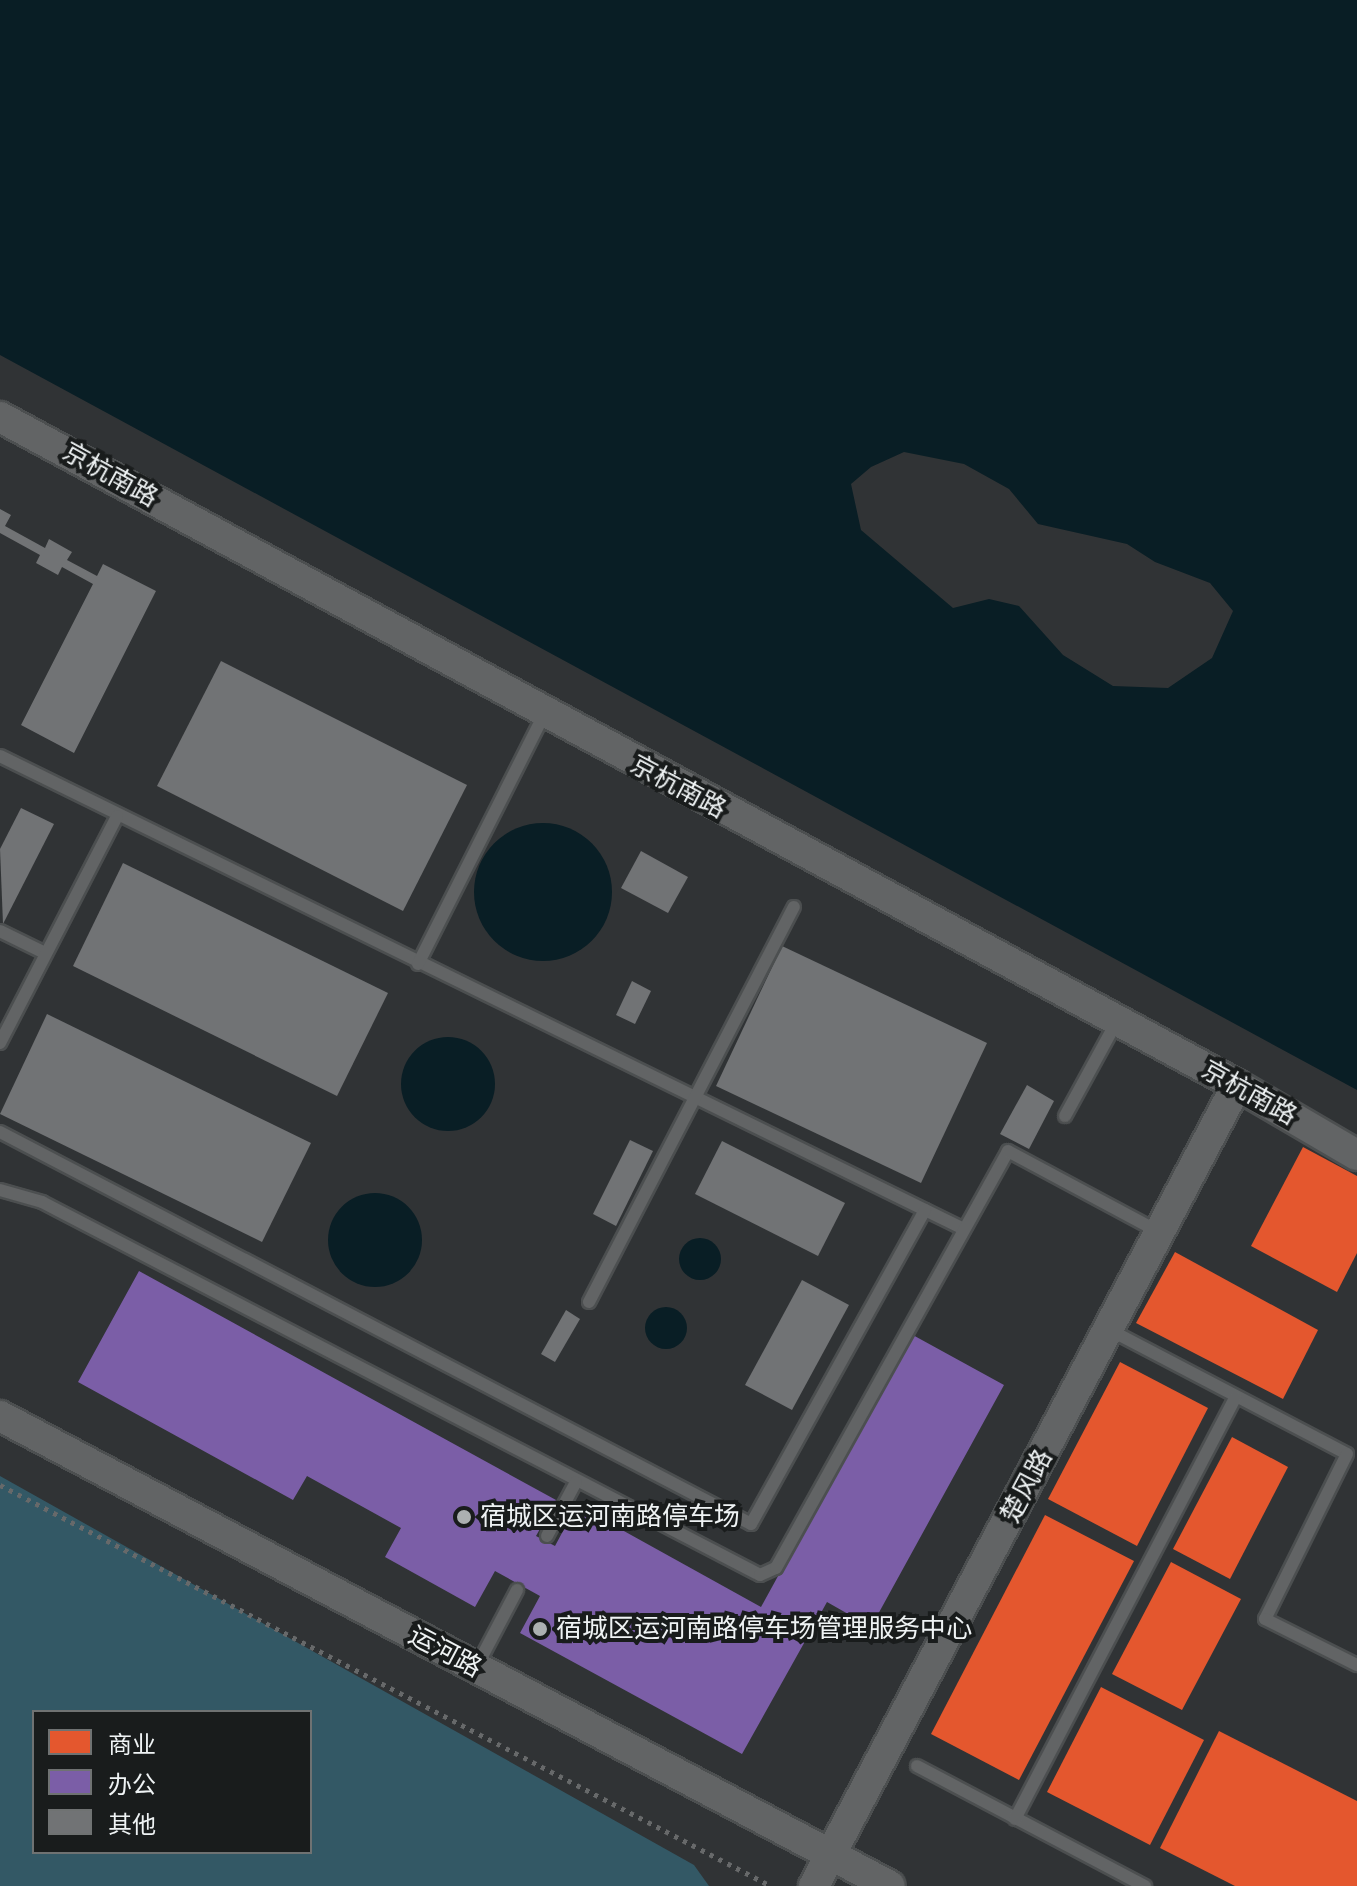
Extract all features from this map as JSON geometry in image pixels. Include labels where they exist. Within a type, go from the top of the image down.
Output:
[{"type":"street","name":"京杭南路","points":[[0,417],[544,715],[1237,1085],[1357,1155]]},
{"type":"street","name":"楚风路","points":[[814,1886],[1162,1234],[1237,1085]]},
{"type":"street","name":"运河路","points":[[0,1416],[890,1886]]},
{"type":"lane","points":[[418,964],[544,715]]},
{"type":"lane","points":[[0,756],[418,964],[964,1229]]},
{"type":"lane","points":[[0,1043],[117,816]]},
{"type":"lane","points":[[589,1302],[794,907]]},
{"type":"lane","points":[[0,931],[45,953]]},
{"type":"lane","points":[[1065,1116],[1117,1021]]},
{"type":"lane","points":[[0,1132],[751,1524],[925,1210]]},
{"type":"lane","points":[[0,1190],[42,1202],[742,1570],[760,1575],[776,1568],[1008,1151],[1162,1234]]},
{"type":"lane","points":[[1110,1330],[1347,1454],[1265,1619],[1357,1665]]},
{"type":"lane","points":[[1015,1819],[1236,1397]]},
{"type":"lane","points":[[547,1536],[576,1482]]},
{"type":"lane","points":[[475,1669],[517,1590]]},
{"type":"lane","points":[[917,1766],[1136,1884]]},
{"type":"path","points":[[0,1485],[771,1886]]},
{"type":"shaded area","points":[[0,0],[1357,0],[1357,1090],[0,355]],"holes":[[[904,452],[964,464],[1009,489],[1038,524],[1127,544],[1155,562],[1210,583],[1233,611],[1212,658],[1168,688],[1113,686],[1063,655],[1019,606],[989,599],[953,608],[861,530],[851,484],[871,467]]]},
{"type":"shaded area","points":[[543,823],[569,829],[591,844],[606,866],[612,892],[606,918],[591,940],[569,955],[543,961],[517,955],[495,940],[480,918],[474,892],[480,866],[495,844],[517,829]]},
{"type":"shaded area","points":[[448,1037],[466,1041],[481,1051],[491,1066],[495,1084],[491,1102],[481,1117],[466,1127],[448,1131],[430,1127],[415,1117],[405,1102],[401,1084],[405,1066],[415,1051],[430,1041]]},
{"type":"shaded area","points":[[375,1193],[393,1197],[408,1207],[418,1222],[422,1240],[418,1258],[408,1273],[393,1283],[375,1287],[357,1283],[342,1273],[332,1258],[328,1240],[332,1222],[342,1207],[357,1197]]},
{"type":"shaded area","points":[[700,1238],[715,1244],[721,1259],[715,1274],[700,1280],[685,1274],[679,1259],[685,1244]]},
{"type":"shaded area","points":[[666,1307],[681,1313],[687,1328],[681,1343],[666,1349],[651,1343],[645,1328],[651,1313]]},
{"type":"shaded area","points":[[0,1476],[694,1865],[709,1886],[0,1886]]},
{"type":"building: 商业","points":[[1303,1147],[1357,1176],[1357,1253],[1337,1292],[1251,1246]]},
{"type":"building: 商业","points":[[1175,1252],[1318,1330],[1283,1399],[1136,1323]]},
{"type":"building: 商业","points":[[1120,1362],[1208,1408],[1137,1546],[1048,1499]]},
{"type":"building: 商业","points":[[1232,1437],[1288,1467],[1230,1579],[1173,1549]]},
{"type":"building: 商业","points":[[1045,1515],[1134,1561],[1019,1780],[931,1734]]},
{"type":"building: 商业","points":[[1171,1562],[1241,1599],[1182,1710],[1112,1674]]},
{"type":"building: 商业","points":[[1101,1687],[1204,1740],[1150,1845],[1047,1792]]},
{"type":"building: 商业","points":[[1219,1731],[1357,1801],[1357,1886],[1235,1886],[1160,1848]]},
{"type":"building: 办公","name":"宿城区运河南路停车场","points":[[139,1271],[556,1500],[536,1536],[555,1546],[577,1505],[761,1607],[911,1334],[1004,1385],[871,1627],[827,1602],[742,1754],[520,1633],[540,1596],[495,1571],[475,1607],[385,1557],[401,1528],[307,1476],[293,1500],[78,1382]]},
{"type":"building: 其他","points":[[0,509],[11,515],[5,526],[45,548],[49,539],[72,552],[67,560],[97,576],[103,564],[156,591],[74,753],[21,725],[93,584],[62,567],[58,575],[36,563],[40,555],[0,533]]},
{"type":"building: 其他","points":[[221,661],[467,785],[403,911],[157,786]]},
{"type":"building: 其他","points":[[21,808],[54,824],[3,924],[0,849]]},
{"type":"building: 其他","points":[[641,851],[688,877],[668,913],[621,888]]},
{"type":"building: 其他","points":[[123,863],[388,993],[337,1096],[73,966]]},
{"type":"building: 其他","points":[[782,946],[987,1043],[921,1183],[716,1086]]},
{"type":"building: 其他","points":[[632,981],[651,991],[635,1024],[616,1015]]},
{"type":"building: 其他","points":[[47,1014],[311,1143],[262,1242],[0,1114]]},
{"type":"building: 其他","points":[[1027,1085],[1054,1101],[1029,1149],[1000,1134]]},
{"type":"building: 其他","points":[[630,1140],[653,1151],[616,1226],[593,1214]]},
{"type":"building: 其他","points":[[722,1141],[845,1203],[818,1256],[695,1194]]},
{"type":"building: 其他","points":[[802,1280],[849,1305],[792,1410],[745,1385]]},
{"type":"building: 其他","points":[[566,1310],[580,1319],[555,1362],[541,1354]]},
{"type":"place","name":"宿城区运河南路停车场","points":[[464,1517]]},
{"type":"place","name":"宿城区运河南路停车场管理服务中心","points":[[540,1629]]}]
